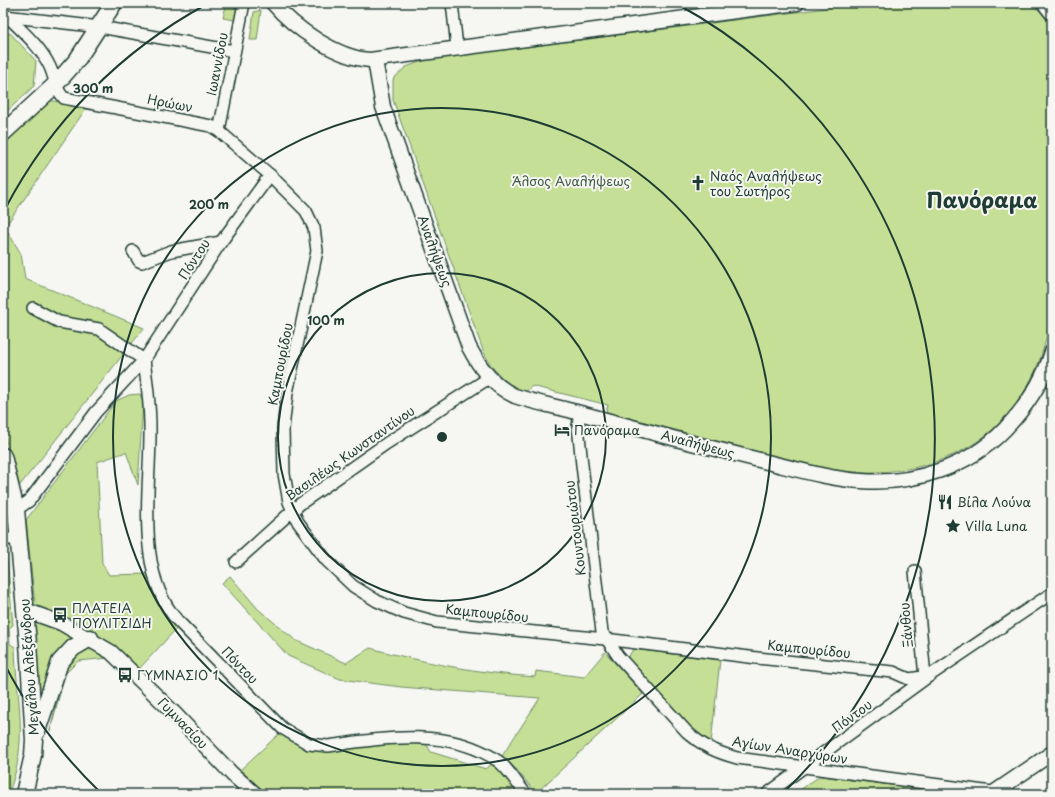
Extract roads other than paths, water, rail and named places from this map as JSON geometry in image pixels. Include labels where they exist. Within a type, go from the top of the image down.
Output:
[{"type":"main road","points":[[3,133],[55,85],[77,60],[100,27],[114,3]]},
{"type":"main road","name":"Μεγάλου Αλεξάνδρου","points":[[3,456],[16,510],[11,539],[25,610],[34,740],[24,794]]},
{"type":"main road","points":[[34,740],[60,662],[73,648],[90,638]]},
{"type":"street","name":"Ιωαννίδου","points":[[219,131],[244,3]]},
{"type":"street","points":[[273,3],[291,20],[321,42],[353,57],[375,60],[457,47],[797,3]]},
{"type":"street","points":[[452,3],[457,47]]},
{"type":"street","points":[[1044,3],[1052,13]]},
{"type":"street","points":[[5,16],[100,27],[234,50]]},
{"type":"street","points":[[5,16],[31,40],[50,66],[55,85]]},
{"type":"street","name":"Αναλήψεως","points":[[375,60],[380,96],[469,347],[477,363],[489,378],[505,391],[515,396],[710,448],[824,476],[859,481],[888,481],[943,469],[980,452],[1015,419],[1047,379],[1052,352]]},
{"type":"street","name":"Ηρώων","points":[[55,85],[64,98],[204,124],[219,131],[270,175]]},
{"type":"street","name":"Πόντου","points":[[16,510],[29,501],[87,423],[144,360],[221,242],[270,175]]},
{"type":"street","name":"Καμπουρίδου","points":[[270,175],[308,214],[317,241],[314,270],[284,408],[283,461],[287,494],[292,510],[314,546],[342,577],[372,597],[404,613],[443,623],[605,639],[757,658],[893,672],[911,684]]},
{"type":"street","points":[[132,251],[139,261],[142,262],[171,251],[221,242]]},
{"type":"street","points":[[33,308],[59,322],[99,329],[144,360]]},
{"type":"street","name":"Πόντου","points":[[144,360],[150,411],[148,513],[153,571],[161,598],[177,620],[282,728],[309,744],[328,746],[406,738],[429,738],[452,742],[482,752],[499,762],[526,794]]},
{"type":"street","name":"Βασιλέως Κωνσταντίνου","points":[[236,562],[292,510],[387,443],[489,378]]},
{"type":"street","name":"Κουντουριώτου","points":[[580,413],[579,434],[590,540],[599,616],[605,639]]},
{"type":"street","name":"Ξάνθου","points":[[915,571],[927,676]]},
{"type":"street","points":[[927,676],[1052,592]]},
{"type":"street","name":"Γυμνασίου","points":[[25,610],[54,620],[90,638],[119,659],[232,774],[255,794]]},
{"type":"street","name":"Αγίων Αναργύρων","points":[[605,639],[674,719],[700,743],[714,751],[737,758],[998,793]]},
{"type":"street","name":"Πόντου","points":[[767,794],[805,768],[911,684],[927,676]]},
{"type":"street","points":[[998,793],[1052,753]]},
{"type":"place","name":"Ναός Αναλήψεως του Σωτήρος","points":[[698,183]]},
{"type":"place","name":"Πανόραμα","points":[[562,430]]},
{"type":"place","name":"Βίλα Λούνα","points":[[945,502]]},
{"type":"place","name":"Villa Luna","points":[[953,526]]},
{"type":"place","name":"ΠΛΑΤΕΙΑ ΠΟΥΛΙΤΣΙΔΗ","points":[[60,615]]},
{"type":"place","name":"ΓΥΜΝΑΣΙΟ 1","points":[[125,675]]},
{"type":"district","name":"Πανόραμα","points":[[982,201]]},
{"type":"park label","name":"Άλσος Αναλήψεως","points":[[571,181]]}]
